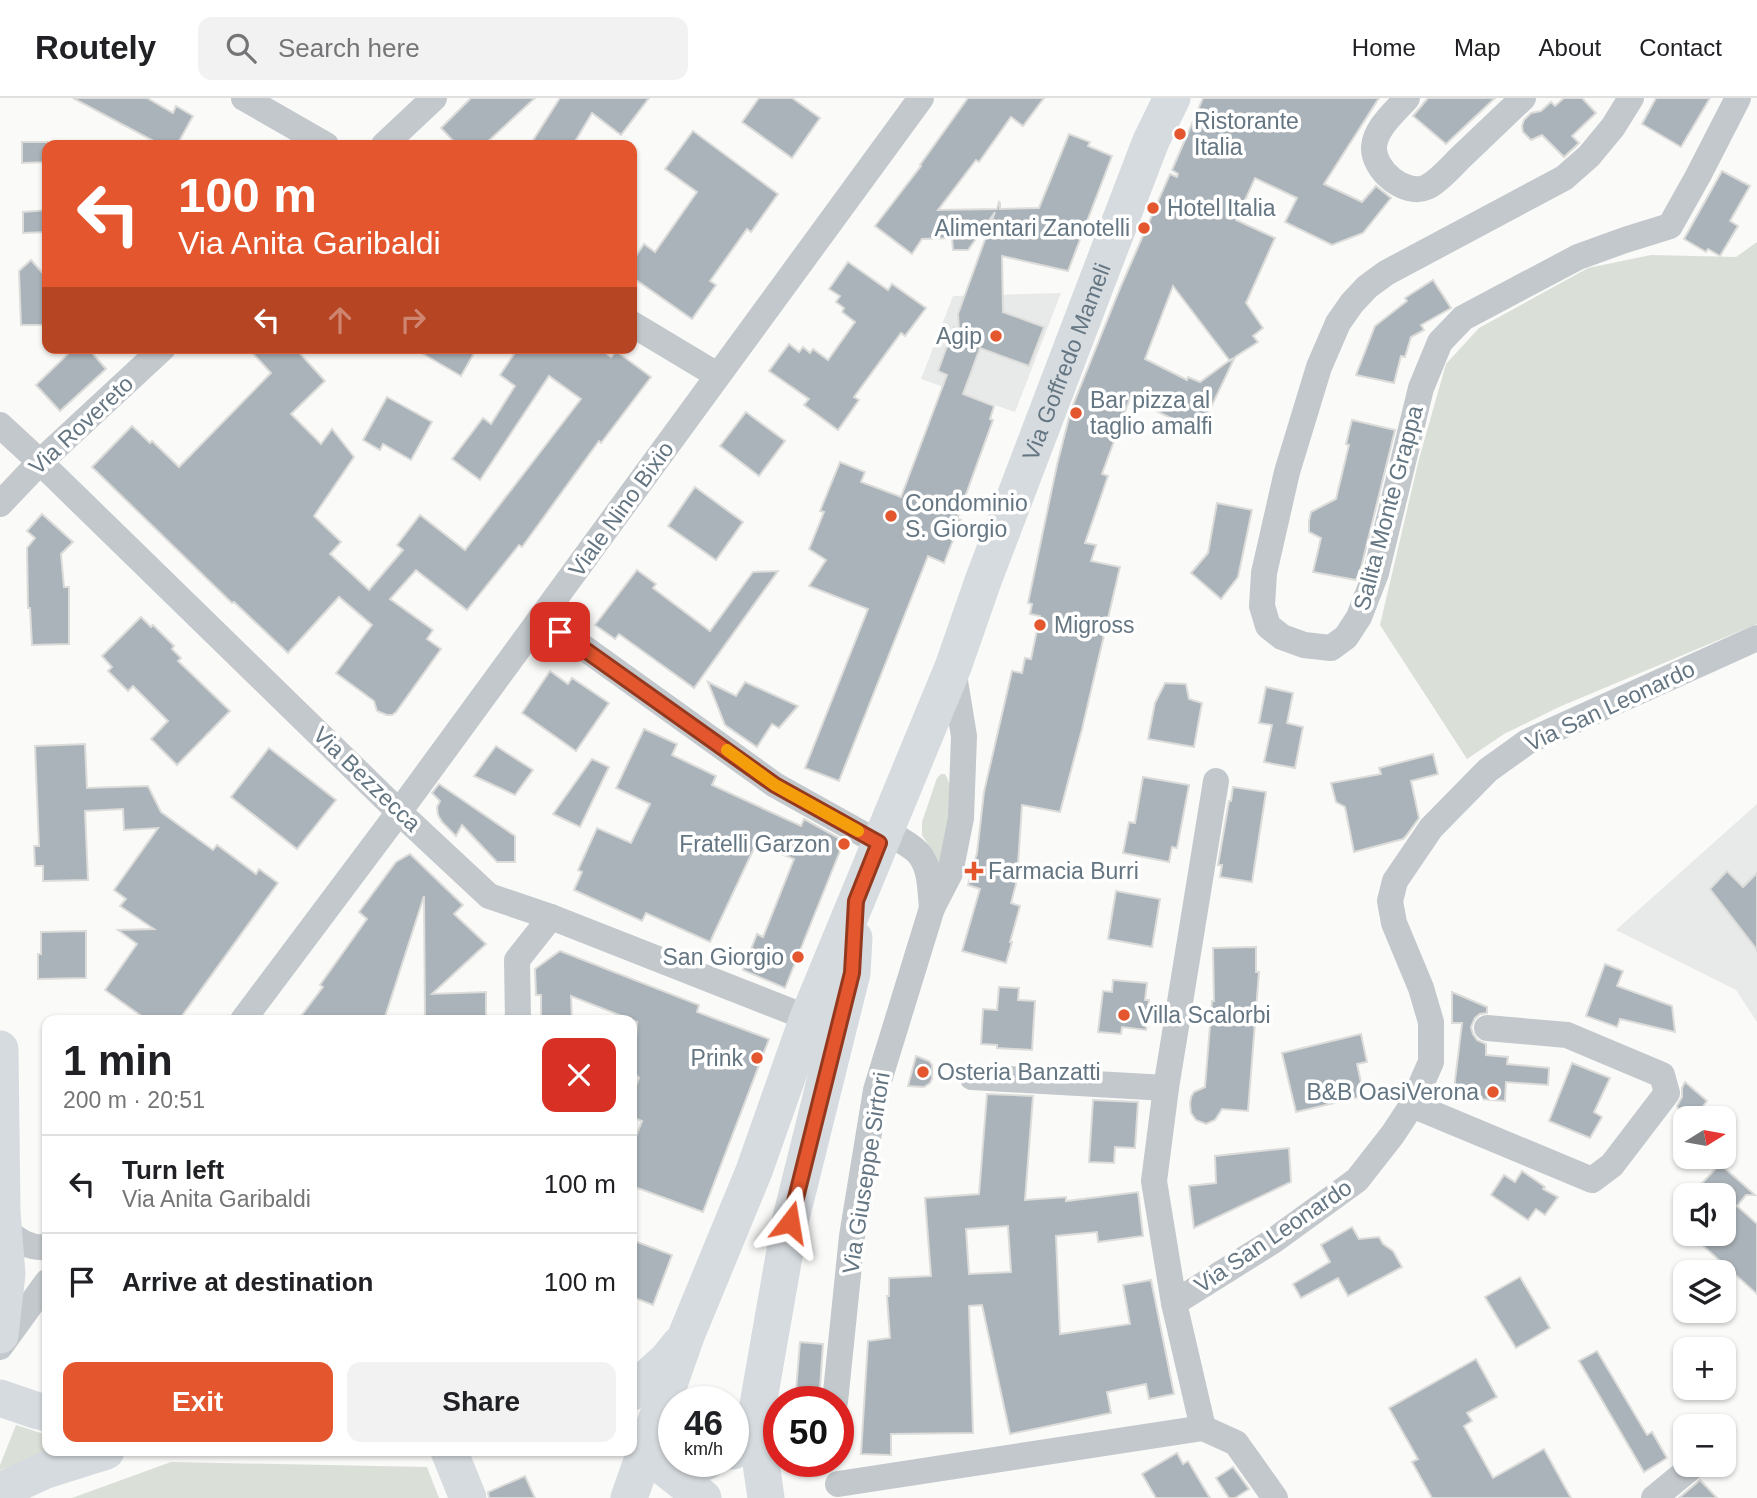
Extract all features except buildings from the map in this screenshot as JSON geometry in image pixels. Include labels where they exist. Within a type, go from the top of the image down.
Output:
[{"type":"main road","name":"Via Goffredo Mameli","points":[[629,1498],[650,1453],[686,1336],[739,1211],[808,1018],[953,667],[983,581],[1151,141],[1172,98]]},
{"type":"main road","name":"Via Goffredo Mameli","points":[[749,1430],[755,1422],[790,1222],[852,973],[856,901]]},
{"type":"main road","points":[[0,1049],[2,1216],[7,1274],[0,1335]]},
{"type":"main road","points":[[766,1135],[769,1148],[783,1161],[796,1160],[807,1153]]},
{"type":"main road","points":[[739,1211],[765,1203],[783,1210],[790,1222]]},
{"type":"main road","points":[[637,1387],[667,1360],[686,1336]]},
{"type":"main road","points":[[0,1398],[42,1412]]},
{"type":"main road","points":[[755,1422],[765,1498]]},
{"type":"main road","points":[[650,1453],[704,1498]]},
{"type":"main road","points":[[0,1491],[46,1470],[90,1456]]},
{"type":"main road","points":[[451,1456],[468,1498]]},
{"type":"street","points":[[244,98],[317,140]]},
{"type":"street","points":[[389,140],[434,98]]},
{"type":"street","name":"Viale Nino Bixio","points":[[247,1015],[399,812],[921,98]]},
{"type":"street","points":[[1407,98],[1379,131],[1374,147],[1385,173],[1412,190],[1427,187],[1444,174],[1522,98]]},
{"type":"street","name":"Salita Monte Grappa","points":[[1630,98],[1613,127],[1589,156],[1564,178],[1387,273],[1359,295],[1339,323],[1319,367],[1287,472],[1264,573],[1262,606],[1268,626],[1282,637],[1304,645],[1331,648],[1346,637],[1359,617],[1376,573],[1421,388],[1440,342],[1463,318],[1578,257],[1670,226],[1738,98]]},
{"type":"street","points":[[637,327],[717,375]]},
{"type":"street","name":"Via Rovereto","points":[[0,504],[40,462],[157,354]]},
{"type":"street","name":"Via Bezzecca","points":[[0,425],[489,896],[551,917],[808,1018]]},
{"type":"street","name":"Via Giuseppe Sirtori","points":[[541,618],[775,785],[882,837],[915,849],[929,874],[932,908]]},
{"type":"street","name":"Via San Leonardo","points":[[1174,1303],[1273,1241],[1357,1180],[1393,1134],[1412,1104],[1432,1062],[1431,1022],[1421,988],[1394,923],[1390,901],[1395,881],[1431,828],[1488,771],[1527,742],[1757,638]]},
{"type":"street","name":"Via Giuseppe Sirtori","points":[[837,1386],[852,1236],[876,1090],[932,908],[950,873],[961,818],[964,736],[953,667]]},
{"type":"street","points":[[1203,1428],[1174,1303],[1154,1181],[1166,1088],[1216,782]]},
{"type":"street","points":[[518,1015],[517,960],[551,917]]},
{"type":"street","points":[[1412,1104],[1592,1180],[1612,1165],[1667,1093],[1662,1075],[1567,1035],[1487,1028]]},
{"type":"street","points":[[972,1077],[1166,1088]]},
{"type":"street","points":[[2,1216],[19,1242],[42,1248]]},
{"type":"street","points":[[0,1347],[42,1289]]},
{"type":"street","points":[[839,1481],[1203,1428],[1236,1443],[1275,1498]]},
{"type":"street","points":[[1654,1498],[1679,1477]]},
{"type":"shaded area","points":[[1757,242],[1757,624],[1559,707],[1504,734],[1467,759],[1380,625],[1419,459],[1446,364],[1479,328],[1588,268],[1651,255],[1736,257]]},
{"type":"shaded area","points":[[1061,293],[1015,412],[921,379],[953,296]]},
{"type":"shaded area","points":[[945,774],[949,783],[951,808],[941,874],[936,857],[922,835],[922,822],[937,778]]},
{"type":"shaded area","points":[[1757,804],[1757,1022],[1736,990],[1616,930]]},
{"type":"shaded area","points":[[16,1425],[42,1433],[42,1456],[0,1470]]},
{"type":"shaded area","points":[[171,1462],[427,1467],[439,1498],[72,1498]]},
{"type":"slow traffic","points":[[727,750],[775,785],[858,831]]},
{"type":"place","name":"Ristorante Italia","points":[[1180,134]]},
{"type":"place","name":"Hotel Italia","points":[[1153,208]]},
{"type":"place","name":"Alimentari Zanotelli","points":[[1144,228]]},
{"type":"place","name":"Agip","points":[[996,336]]},
{"type":"place","name":"Bar pizza al taglio amalfi","points":[[1076,413]]},
{"type":"place","name":"Condominio S. Giorgio","points":[[891,516]]},
{"type":"place","name":"Migross","points":[[1040,625]]},
{"type":"place","name":"Fratelli Garzon","points":[[844,844]]},
{"type":"place","name":"Farmacia Burri","points":[[974,871]]},
{"type":"place","name":"San Giorgio","points":[[798,957]]},
{"type":"place","name":"Villa Scalorbi","points":[[1124,1015]]},
{"type":"place","name":"Prink","points":[[757,1058]]},
{"type":"place","name":"Osteria Banzatti","points":[[923,1072]]},
{"type":"place","name":"B&B OasiVerona","points":[[1493,1092]]},
{"type":"route","points":[[560,632],[775,785],[879,843],[856,901],[852,973],[790,1222]]}]
